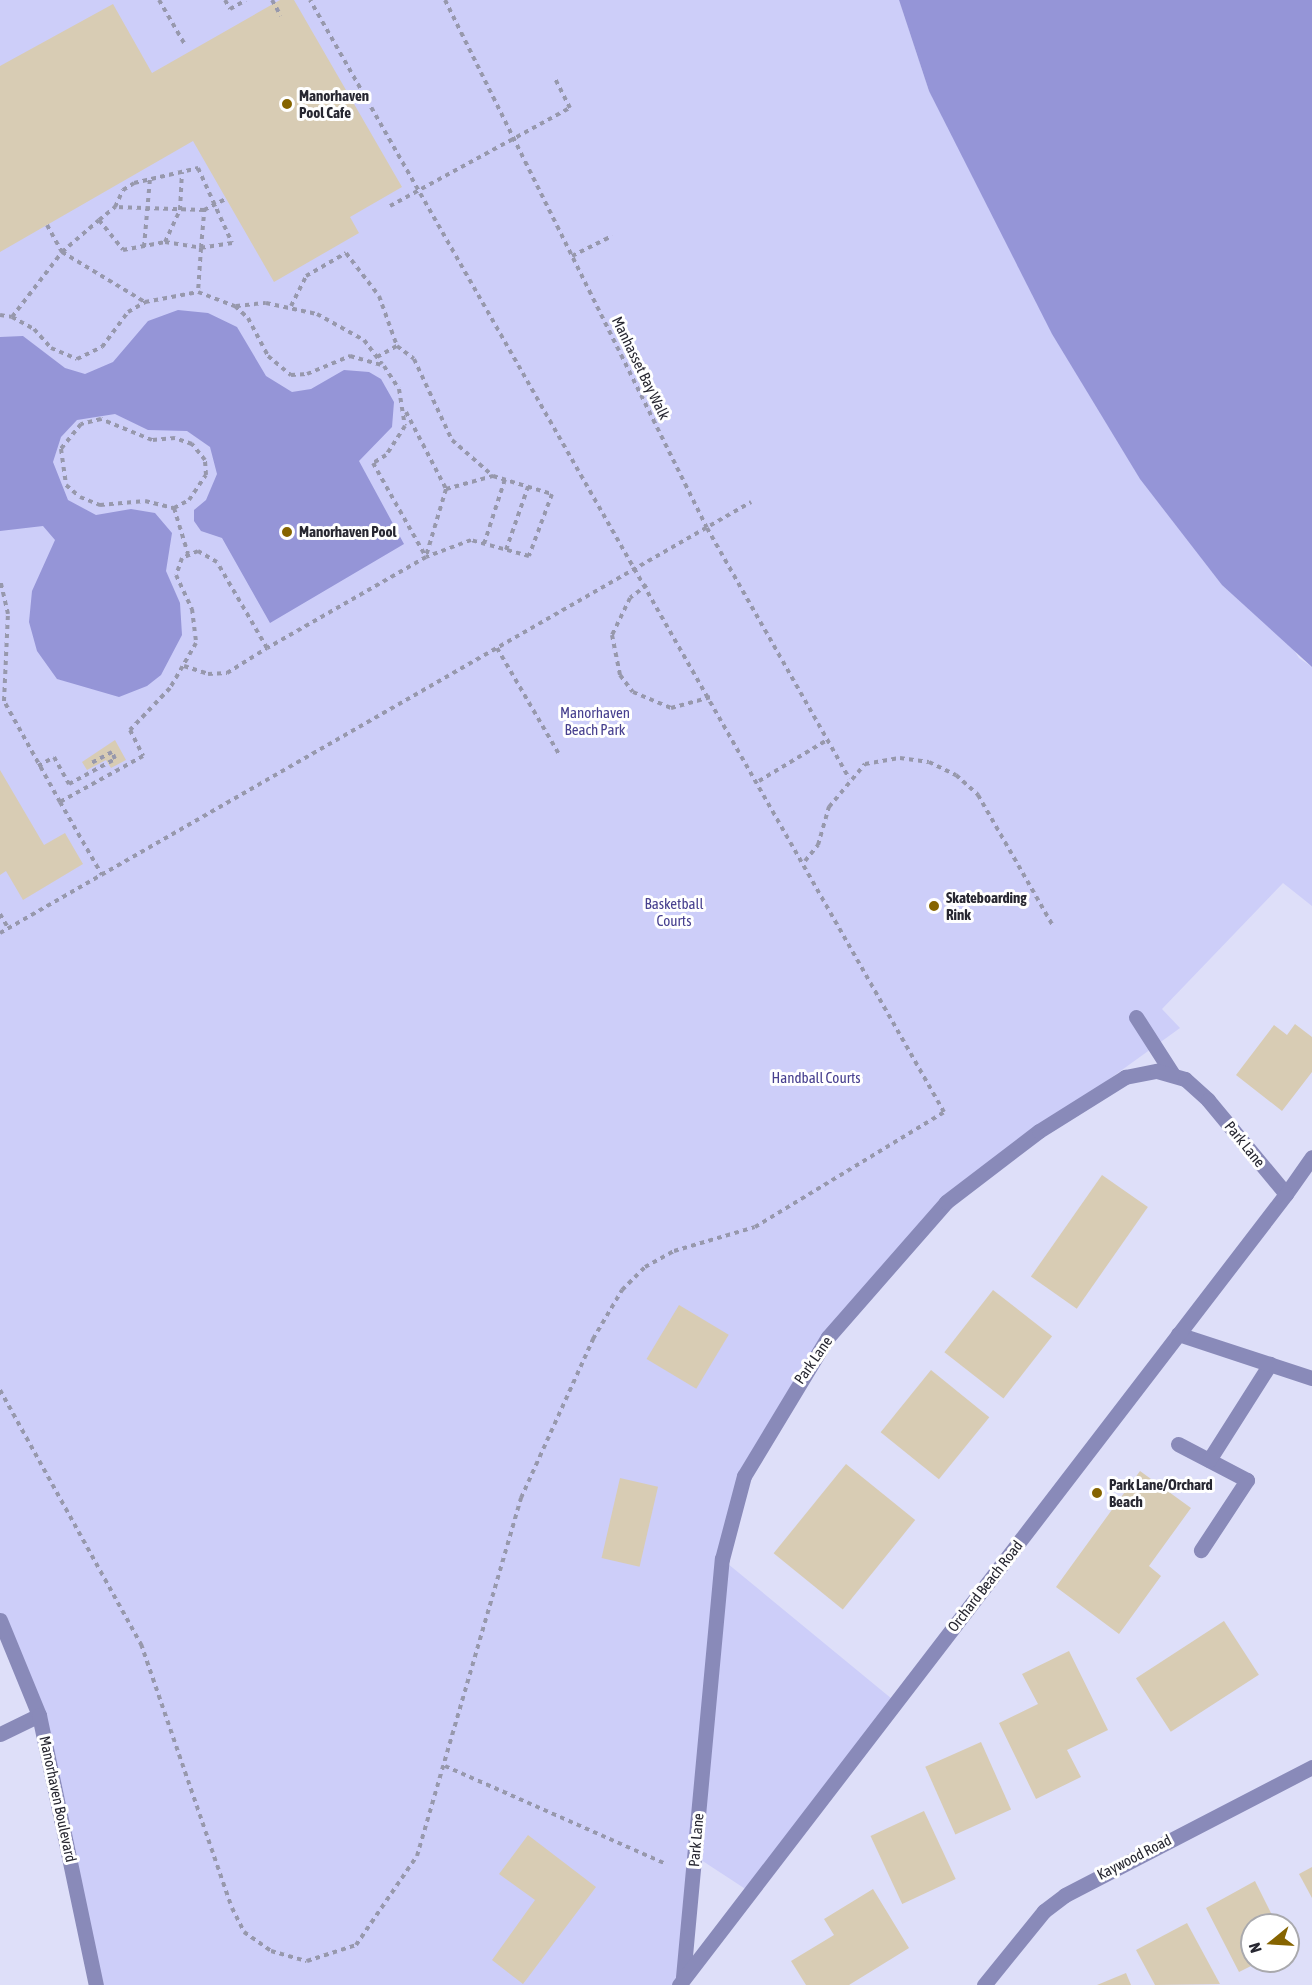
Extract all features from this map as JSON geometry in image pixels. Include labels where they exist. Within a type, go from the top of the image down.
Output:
[{"type":"street","points":[[1136,1017],[1172,1073]]},
{"type":"street","name":"Park Lane","points":[[681,1981],[722,1559],[744,1476],[798,1379],[889,1262],[977,1176],[1125,1077],[1172,1073],[1208,1100],[1286,1194]]},
{"type":"street","name":"Orchard Beach Road","points":[[668,1985],[681,1981],[1286,1194],[1312,1157]]},
{"type":"street","points":[[1178,1334],[1312,1378]]},
{"type":"street","points":[[1209,1460],[1270,1364]]},
{"type":"street","points":[[1178,1444],[1247,1480],[1201,1550]]},
{"type":"street","name":"Manorhaven Boulevard","points":[[0,1620],[39,1715],[96,1985]]},
{"type":"street","points":[[0,1734],[39,1715]]},
{"type":"street","name":"Kaywood Road","points":[[984,1985],[1044,1911],[1065,1895],[1312,1767]]},
{"type":"path","points":[[159,0],[184,43]]},
{"type":"path","points":[[225,0],[230,9],[246,0]]},
{"type":"path","points":[[272,0],[281,16]]},
{"type":"path","points":[[0,1390],[141,1644],[231,1908],[244,1932],[271,1952],[307,1961],[356,1945],[417,1856],[521,1498],[593,1339],[622,1290],[645,1267],[675,1251],[755,1227],[944,1112],[805,861],[310,0]]},
{"type":"path","name":"Manhasset Bay Walk","points":[[445,0],[707,528],[849,778]]},
{"type":"path","points":[[390,206],[570,108],[554,77]]},
{"type":"path","points":[[12,317],[62,252],[99,220],[115,207],[123,190],[150,178],[198,168],[232,243],[201,248],[165,242],[123,250],[99,220]]},
{"type":"path","points":[[165,242],[180,210],[182,172]]},
{"type":"path","points":[[144,247],[150,178]]},
{"type":"path","points":[[115,207],[204,210],[226,199]]},
{"type":"path","points":[[198,292],[204,210]]},
{"type":"path","points":[[47,225],[62,252],[146,302]]},
{"type":"path","points":[[572,256],[612,236]]},
{"type":"path","points":[[184,666],[208,674],[227,673],[426,556],[471,540],[529,556],[552,494],[493,476],[452,440],[414,359],[397,346],[379,296],[346,253],[306,276],[291,306]]},
{"type":"path","points":[[0,315],[12,317],[34,329],[51,348],[77,358],[102,347],[128,312],[146,302],[198,292],[235,306],[248,318],[268,356],[291,375],[307,374],[350,356],[384,366]]},
{"type":"path","points":[[235,306],[266,303],[291,306],[341,325],[377,357],[393,375],[405,408],[446,489],[426,556]]},
{"type":"path","points":[[377,357],[397,346]]},
{"type":"path","points":[[405,408],[405,426],[397,440],[373,463],[426,556]]},
{"type":"path","points":[[101,419],[152,440],[175,438],[192,444],[205,460],[206,476],[189,500],[174,508],[145,501],[100,504],[80,497],[66,485],[59,456],[70,434],[81,424],[101,419]]},
{"type":"path","points":[[446,489],[493,476]]},
{"type":"path","points":[[484,544],[505,480]]},
{"type":"path","points":[[506,550],[528,487]]},
{"type":"path","points":[[0,933],[751,502]]},
{"type":"path","points":[[174,508],[188,554]]},
{"type":"path","points":[[60,802],[143,756],[130,730],[184,666],[196,643],[197,626],[177,566],[188,554],[198,551],[217,562],[267,648]]},
{"type":"path","points":[[0,580],[8,614],[2,702],[102,875]]},
{"type":"path","points":[[647,585],[630,598],[612,635],[620,675],[633,692],[671,708],[711,697]]},
{"type":"path","points":[[497,648],[560,756]]},
{"type":"path","points":[[759,781],[827,740]]},
{"type":"path","points":[[38,766],[54,757],[69,784],[115,759],[111,752],[89,764]]},
{"type":"path","points":[[805,861],[818,845],[829,807],[849,778],[865,764],[900,758],[929,762],[956,775],[978,795],[1052,924]]},
{"type":"path","points":[[0,914],[8,928]]},
{"type":"path","points":[[445,1766],[693,1876]]},
{"type":"green space","name":"Manorhaven Beach Park","points":[[0,0],[899,0],[929,91],[1299,658],[1312,667],[1312,906],[1283,883],[1162,1009],[1180,1028],[985,1169],[828,1337],[744,1476],[722,1559],[892,1699],[747,1890],[695,1856],[679,1985],[97,1985],[40,1715],[0,1620]]},
{"type":"shaded area","points":[[899,0],[1312,0],[1312,667],[1222,585],[1140,479],[1052,334],[929,91]]},
{"type":"shaded area","points":[[178,310],[208,313],[237,327],[266,376],[292,392],[311,389],[344,370],[369,372],[381,379],[394,402],[392,427],[359,461],[404,544],[270,623],[222,538],[201,531],[194,521],[194,510],[206,500],[217,474],[210,447],[187,431],[148,430],[115,414],[77,420],[61,437],[53,462],[68,500],[96,515],[131,509],[155,513],[172,533],[166,571],[180,603],[182,635],[161,675],[147,686],[119,697],[57,679],[37,651],[29,622],[32,591],[55,540],[43,526],[0,531],[0,337],[23,336],[65,368],[85,374],[113,362],[148,321]]},
{"type":"building","points":[[280,0],[294,0],[402,187],[350,217],[359,233],[274,282],[193,141],[0,252],[0,66],[113,4],[152,73]]},
{"type":"building","points":[[115,740],[126,760],[111,768],[106,760],[87,770],[82,762]]},
{"type":"building","points":[[0,770],[44,845],[65,833],[83,864],[23,900],[6,871],[0,875]]},
{"type":"building","points":[[1295,1024],[1312,1037],[1312,1072],[1282,1111],[1236,1075],[1274,1025],[1287,1035]]},
{"type":"building","points":[[1102,1175],[1148,1207],[1077,1309],[1031,1277]]},
{"type":"building","points":[[993,1290],[1052,1336],[1003,1398],[944,1352]]},
{"type":"building","points":[[679,1305],[729,1335],[696,1389],[647,1359]]},
{"type":"building","points":[[931,1370],[989,1417],[939,1479],[881,1432]]},
{"type":"building","points":[[846,1464],[915,1520],[843,1609],[774,1553]]},
{"type":"building","points":[[1140,1471],[1191,1508],[1149,1566],[1161,1576],[1119,1634],[1056,1587]]},
{"type":"building","points":[[620,1478],[658,1487],[640,1567],[602,1558]]},
{"type":"building","points":[[1224,1621],[1259,1675],[1171,1732],[1136,1678]]},
{"type":"building","points":[[1069,1651],[1108,1730],[1067,1750],[1081,1777],[1036,1799],[999,1723],[1038,1704],[1022,1674]]},
{"type":"building","points":[[981,1742],[1011,1810],[955,1834],[925,1767]]},
{"type":"building","points":[[924,1811],[956,1879],[902,1904],[871,1836]]},
{"type":"building","points":[[528,1835],[596,1887],[523,1984],[492,1960],[535,1900],[499,1874]]},
{"type":"building","points":[[1312,1867],[1312,1898],[1299,1874]]},
{"type":"building","points":[[1255,1881],[1271,1913],[1240,1913],[1240,1972],[1239,1972],[1206,1908]]},
{"type":"building","points":[[873,1889],[909,1948],[849,1985],[806,1985],[791,1961],[834,1935],[824,1919]]},
{"type":"building","points":[[1187,1923],[1220,1984],[1155,1985],[1136,1950]]},
{"type":"building","points":[[1126,1973],[1131,1985],[1097,1985]]},
{"type":"place","name":"Manorhaven Pool Cafe","points":[[287,104]]},
{"type":"place","name":"Manorhaven Pool","points":[[287,532]]},
{"type":"place","name":"Skateboarding Rink","points":[[934,906]]},
{"type":"place","name":"Park Lane/Orchard Beach","points":[[1097,1493]]},
{"type":"park label","name":"Basketball Courts","points":[[674,912]]},
{"type":"park label","name":"Handball Courts","points":[[816,1078]]}]
